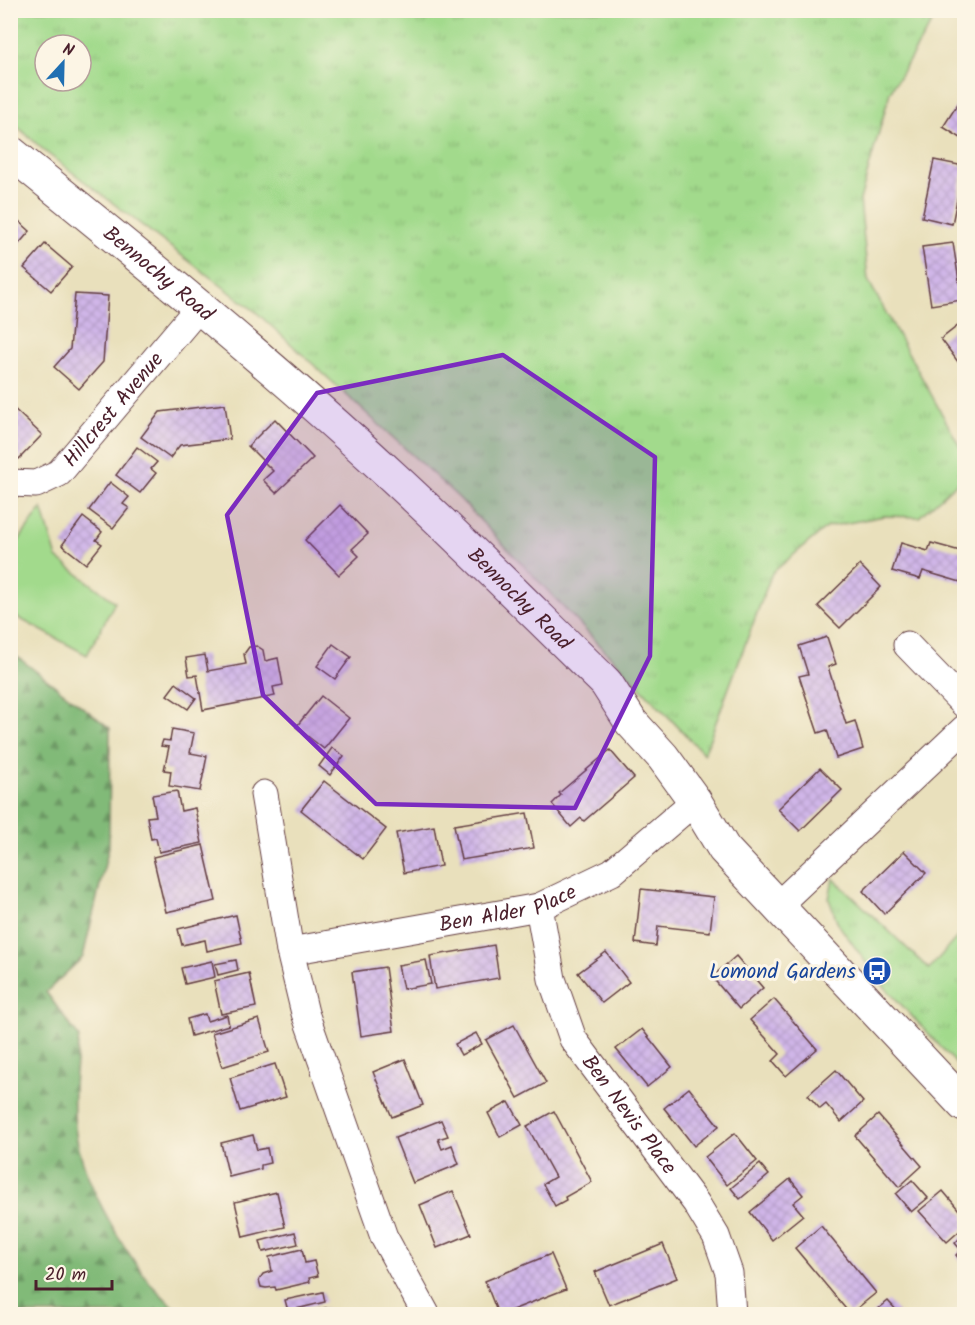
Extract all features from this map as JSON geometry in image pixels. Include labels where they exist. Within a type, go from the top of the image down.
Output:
[{"type":"street","name":"Bennochy Road","points":[[10,152],[200,306],[392,476],[606,683],[631,722],[663,757],[695,801],[724,849],[964,1106]]},
{"type":"street","name":"Hillcrest Avenue","points":[[10,483],[36,484],[59,473],[200,306]]},
{"type":"street","points":[[907,645],[964,704]]},
{"type":"street","points":[[777,906],[964,729]]},
{"type":"street","points":[[264,794],[290,951],[305,1013],[384,1237],[426,1314]]},
{"type":"street","name":"Ben Alder Place","points":[[290,951],[539,907],[612,872],[695,801]]},
{"type":"street","name":"Ben Nevis Place","points":[[539,907],[552,979],[573,1039],[696,1203],[716,1236],[729,1274],[732,1314]]},
{"type":"highlighted area","points":[[503,355],[655,457],[650,656],[575,808],[376,804],[263,695],[227,515],[317,393]]},
{"type":"green space","points":[[11,10],[939,11],[890,92],[860,200],[868,280],[964,454],[964,477],[919,517],[884,516],[827,527],[772,573],[704,754],[459,498],[256,312],[47,153],[11,121]]},
{"type":"green space","points":[[42,508],[57,558],[115,602],[87,655],[11,614],[11,551]]},
{"type":"green space","points":[[11,652],[110,728],[109,847],[83,957],[46,992],[79,1037],[74,1110],[76,1134],[86,1171],[113,1228],[135,1263],[154,1288],[181,1314],[11,1314]]},
{"type":"green space","points":[[833,878],[929,969],[958,936],[964,937],[964,1072],[881,983],[838,924],[829,899]]},
{"type":"building","points":[[964,94],[964,140],[943,127]]},
{"type":"building","points":[[934,160],[964,166],[952,224],[922,217]]},
{"type":"building","points":[[10,213],[30,231],[10,254]]},
{"type":"building","points":[[953,243],[962,300],[931,305],[922,247]]},
{"type":"building","points":[[45,244],[72,267],[51,291],[24,268]]},
{"type":"building","points":[[75,294],[108,296],[103,362],[79,389],[54,367],[70,349]]},
{"type":"building","points":[[964,321],[964,370],[941,339]]},
{"type":"building","points":[[225,404],[230,439],[180,445],[170,458],[141,437],[160,412]]},
{"type":"building","points":[[10,405],[42,435],[19,459],[10,451]]},
{"type":"building","points":[[275,419],[313,458],[276,493],[263,480],[273,471],[248,446]]},
{"type":"building","points":[[137,447],[157,462],[151,469],[156,473],[140,493],[116,475]]},
{"type":"building","points":[[110,482],[129,497],[123,504],[129,508],[113,528],[89,510]]},
{"type":"building","points":[[340,505],[368,534],[352,549],[359,556],[339,575],[305,540]]},
{"type":"building","points":[[83,517],[102,532],[96,540],[102,544],[86,564],[62,545]]},
{"type":"building","points":[[901,543],[928,551],[931,543],[964,552],[964,583],[923,571],[920,579],[892,571]]},
{"type":"building","points":[[860,565],[881,587],[840,628],[818,606]]},
{"type":"building","points":[[827,637],[836,664],[828,667],[846,724],[855,721],[863,749],[836,758],[827,730],[818,733],[799,676],[808,674],[799,646]]},
{"type":"building","points":[[333,644],[351,657],[335,679],[317,666]]},
{"type":"building","points":[[257,646],[263,650],[265,661],[278,658],[283,685],[273,687],[275,696],[203,710],[197,675],[189,676],[186,658],[205,655],[208,671],[246,664],[244,654],[249,647]]},
{"type":"building","points":[[176,683],[196,698],[188,709],[167,695]]},
{"type":"building","points":[[321,696],[349,718],[324,749],[296,727]]},
{"type":"building","points":[[172,729],[194,733],[190,753],[207,756],[200,791],[169,786],[171,771],[164,770],[169,747],[161,746],[163,740],[170,741]]},
{"type":"building","points":[[332,748],[344,756],[330,775],[319,766]]},
{"type":"building","points":[[610,750],[634,778],[584,821],[581,818],[571,827],[552,804],[561,795],[559,793]]},
{"type":"building","points":[[820,768],[842,790],[800,831],[778,809]]},
{"type":"building","points":[[324,781],[386,829],[363,859],[301,810]]},
{"type":"building","points":[[177,791],[181,811],[195,808],[202,843],[159,852],[156,838],[151,839],[147,817],[156,816],[152,795]]},
{"type":"building","points":[[527,813],[534,848],[461,860],[454,825]]},
{"type":"building","points":[[434,826],[441,866],[404,873],[396,833]]},
{"type":"building","points":[[964,843],[964,874],[958,873]]},
{"type":"building","points":[[203,845],[216,901],[166,912],[153,857]]},
{"type":"building","points":[[904,851],[926,873],[884,914],[863,891]]},
{"type":"building","points":[[641,889],[714,897],[710,932],[658,926],[656,946],[635,943]]},
{"type":"building","points":[[236,915],[242,943],[207,951],[205,940],[182,945],[178,929]]},
{"type":"building","points":[[494,945],[499,978],[435,989],[430,956]]},
{"type":"building","points":[[606,952],[629,982],[602,1003],[578,973]]},
{"type":"building","points":[[736,956],[763,988],[739,1009],[712,977]]},
{"type":"building","points":[[236,960],[238,970],[218,975],[215,964]]},
{"type":"building","points":[[426,960],[431,984],[403,989],[398,965]]},
{"type":"building","points":[[212,961],[215,977],[185,984],[181,968]]},
{"type":"building","points":[[385,967],[394,1031],[361,1036],[352,972]]},
{"type":"building","points":[[249,973],[256,1007],[221,1014],[214,981]]},
{"type":"building","points":[[774,999],[817,1049],[786,1076],[773,1061],[780,1054],[750,1020]]},
{"type":"building","points":[[205,1014],[207,1021],[227,1015],[229,1025],[191,1036],[187,1019]]},
{"type":"building","points":[[259,1019],[269,1052],[222,1067],[212,1033]]},
{"type":"building","points":[[514,1025],[546,1083],[518,1098],[486,1040]]},
{"type":"building","points":[[642,1029],[672,1067],[647,1087],[616,1049]]},
{"type":"building","points":[[476,1033],[482,1044],[461,1055],[455,1044]]},
{"type":"building","points":[[405,1059],[423,1105],[392,1117],[373,1072]]},
{"type":"building","points":[[275,1064],[286,1097],[240,1111],[230,1078]]},
{"type":"building","points":[[836,1070],[863,1102],[841,1122],[826,1104],[820,1109],[808,1095]]},
{"type":"building","points":[[689,1088],[719,1126],[694,1146],[664,1108]]},
{"type":"building","points":[[509,1102],[522,1125],[500,1137],[488,1113]]},
{"type":"building","points":[[554,1111],[592,1182],[565,1197],[566,1200],[555,1206],[543,1184],[555,1177],[527,1126]]},
{"type":"building","points":[[878,1115],[922,1166],[899,1187],[855,1136]]},
{"type":"building","points":[[441,1120],[448,1136],[438,1139],[442,1149],[452,1145],[459,1164],[413,1183],[395,1138]]},
{"type":"building","points":[[735,1133],[757,1161],[727,1185],[705,1157]]},
{"type":"building","points":[[253,1135],[257,1150],[267,1148],[270,1163],[261,1165],[261,1169],[229,1177],[221,1143]]},
{"type":"building","points":[[760,1164],[769,1175],[740,1199],[731,1188]]},
{"type":"building","points":[[790,1179],[803,1195],[793,1203],[803,1215],[772,1240],[750,1212]]},
{"type":"building","points":[[912,1180],[928,1198],[911,1212],[896,1194]]},
{"type":"building","points":[[453,1191],[471,1234],[437,1248],[420,1205]]},
{"type":"building","points":[[943,1191],[964,1216],[964,1227],[947,1242],[919,1211]]},
{"type":"building","points":[[277,1192],[285,1227],[243,1237],[235,1202]]},
{"type":"building","points":[[821,1226],[876,1293],[850,1314],[795,1248]]},
{"type":"building","points":[[295,1232],[298,1244],[263,1252],[260,1241]]},
{"type":"building","points":[[964,1234],[964,1265],[956,1255],[961,1250],[955,1243]]},
{"type":"building","points":[[663,1244],[677,1278],[609,1305],[595,1272]]},
{"type":"building","points":[[302,1249],[305,1263],[314,1261],[318,1276],[309,1278],[310,1282],[276,1290],[275,1287],[261,1287],[259,1280],[263,1274],[272,1271],[269,1257]]},
{"type":"building","points":[[551,1254],[566,1289],[498,1314],[485,1281]]},
{"type":"building","points":[[323,1292],[325,1302],[288,1311],[285,1300]]},
{"type":"building","points":[[888,1301],[900,1314],[872,1314]]},
{"type":"building","points":[[326,1308],[328,1314],[300,1314]]},
{"type":"place","name":"Lomond Gardens","points":[[877,971]]}]
